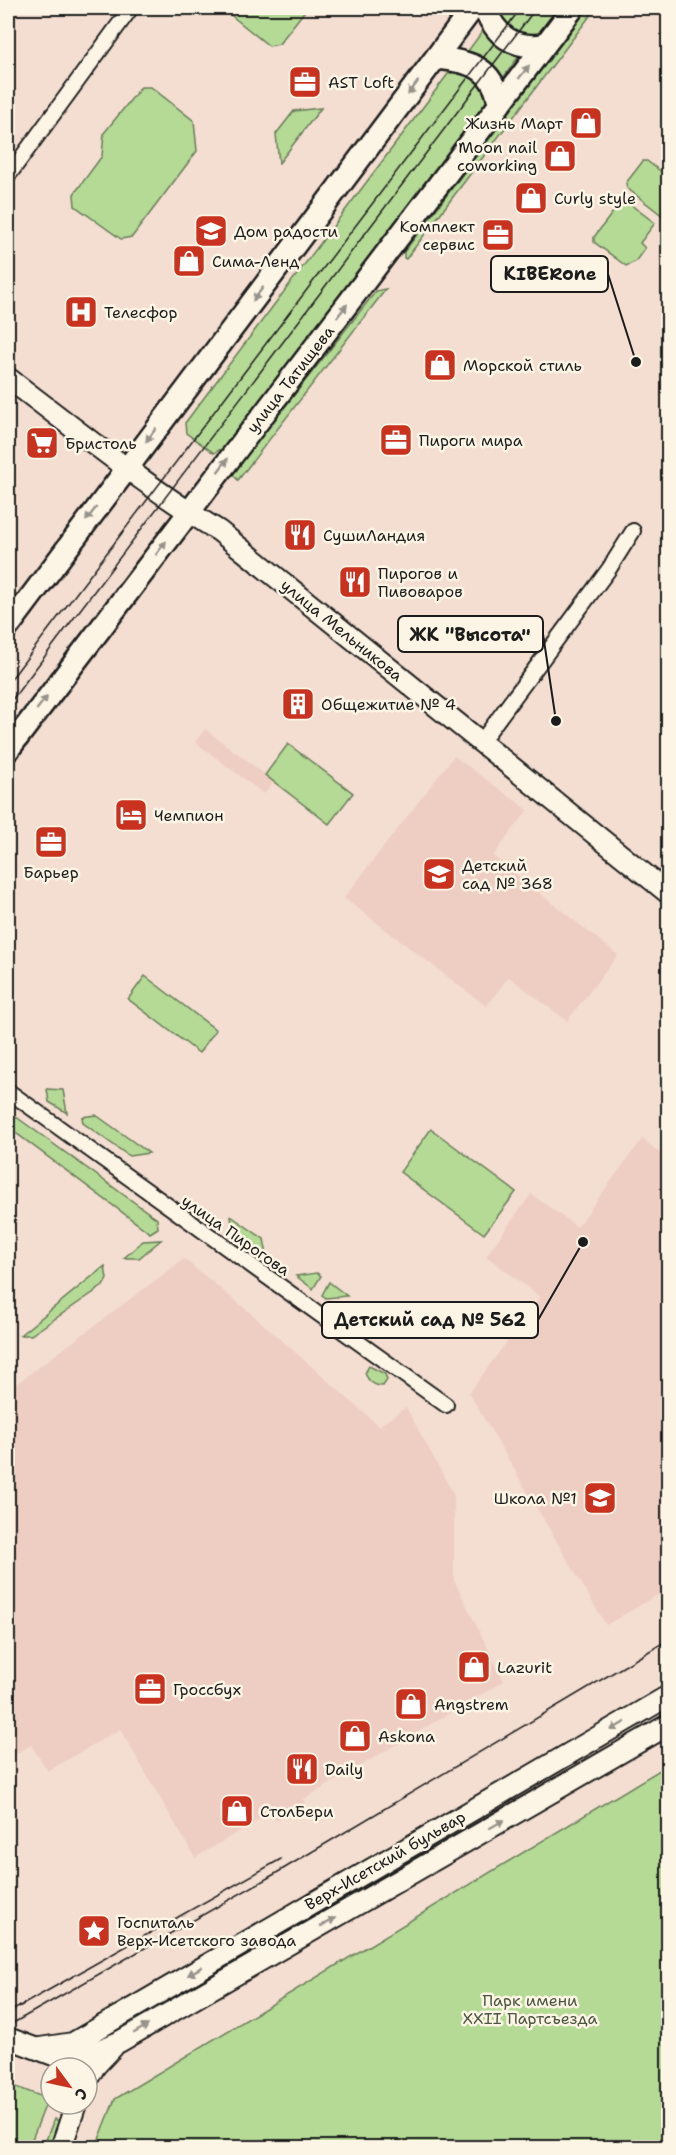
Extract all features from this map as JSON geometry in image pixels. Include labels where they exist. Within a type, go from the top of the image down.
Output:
[{"type":"main road","points":[[8,627],[474,8]]},
{"type":"main road","points":[[484,8],[498,30],[510,41],[527,47],[544,45]]},
{"type":"main road","name":"улица Татищева","points":[[8,750],[573,8]]},
{"type":"main road","points":[[436,58],[460,60],[475,66],[496,86],[498,104]]},
{"type":"main road","name":"улица Мельникова","points":[[8,378],[126,468],[219,531],[669,893]]},
{"type":"main road","name":"Верх-Исетский бульвар","points":[[35,2049],[73,2043],[669,1696]]},
{"type":"main road","name":"Верх-Исетский бульвар","points":[[95,2056],[669,1725]]},
{"type":"main road","points":[[88,2056],[92,2032]]},
{"type":"main road","points":[[8,2038],[35,2049],[45,2056]]},
{"type":"main road","points":[[99,2063],[119,2042]]},
{"type":"main road","name":"Верх-Исетский бульвар","points":[[35,2049],[55,2056]]},
{"type":"main road","points":[[61,2148],[72,2116]]},
{"type":"street","points":[[8,176],[131,8]]},
{"type":"street","points":[[481,742],[609,569],[633,531]]},
{"type":"street","name":"улица Пирогова","points":[[8,1091],[446,1405]]},
{"type":"shaded area","points":[[205,729],[274,781],[264,794],[195,742]]},
{"type":"shaded area","name":"Детский сад № 368","points":[[454,756],[528,810],[493,856],[618,955],[567,1021],[509,977],[486,1006],[344,898]]},
{"type":"shaded area","name":"Школа №1","points":[[642,1139],[668,1159],[668,1589],[606,1625],[469,1393],[540,1297],[486,1256],[531,1194],[577,1227]]},
{"type":"shaded area","points":[[184,1259],[253,1315],[379,1426],[406,1407],[454,1495],[454,1580],[504,1681],[304,1799],[306,1804],[277,1821],[271,1812],[195,1858],[120,1729],[48,1771],[31,1745],[8,1759],[8,1390]]},
{"type":"green space","points":[[222,8],[307,8],[279,44],[269,46]]},
{"type":"green space","points":[[502,8],[558,8],[537,36],[520,36],[502,24]]},
{"type":"green space","points":[[588,8],[596,8],[406,259],[404,258],[404,252]]},
{"type":"green space","points":[[484,29],[499,46],[519,56],[503,78],[488,61],[468,51]]},
{"type":"green space","points":[[468,69],[487,90],[487,101],[223,448],[214,453],[186,433],[185,423],[448,74]]},
{"type":"green space","points":[[141,87],[151,87],[194,121],[197,151],[132,237],[121,239],[75,206],[74,194],[102,156],[104,133]]},
{"type":"green space","points":[[321,108],[279,163],[276,134],[294,111]]},
{"type":"green space","points":[[643,161],[647,161],[668,177],[668,220],[627,188],[626,183]]},
{"type":"green space","points":[[623,199],[655,223],[640,243],[645,248],[635,262],[626,266],[594,242],[594,237]]},
{"type":"green space","points":[[386,289],[238,480],[232,474],[376,291]]},
{"type":"green space","points":[[288,744],[353,793],[329,824],[265,775]]},
{"type":"green space","points":[[145,976],[216,1030],[199,1053],[128,999]]},
{"type":"green space","points":[[47,1089],[63,1090],[67,1113],[49,1102]]},
{"type":"green space","points":[[8,1111],[157,1219],[158,1228],[150,1233],[8,1127]]},
{"type":"green space","points":[[96,1115],[149,1153],[129,1156],[83,1123],[82,1117]]},
{"type":"green space","points":[[431,1129],[516,1192],[484,1234],[400,1172]]},
{"type":"green space","points":[[231,1216],[264,1239],[267,1255],[233,1232]]},
{"type":"green space","points":[[161,1240],[139,1258],[124,1258],[143,1241]]},
{"type":"green space","points":[[105,1266],[107,1279],[103,1286],[31,1335],[20,1335]]},
{"type":"green space","points":[[317,1273],[321,1276],[313,1289],[296,1276]]},
{"type":"green space","points":[[329,1282],[347,1296],[326,1298],[322,1295]]},
{"type":"green space","points":[[369,1366],[385,1374],[387,1380],[383,1386],[374,1384],[368,1378],[365,1373]]},
{"type":"green space","name":"Парк имени XXII Партсъезда","points":[[668,1765],[668,2147],[96,2147],[115,2099]]},
{"type":"green space","points":[[8,2080],[11,2085],[39,2096],[39,2116],[41,2116],[29,2147],[8,2147]]},
{"type":"green space","points":[[54,2119],[63,2122],[53,2147],[43,2148]]},
{"type":"tram line","points":[[8,683],[521,8]]},
{"type":"tram line","points":[[8,705],[536,8]]},
{"type":"tram line","points":[[8,2026],[273,1875],[668,1640]]},
{"type":"tram line","points":[[8,2013],[281,1859]]},
{"type":"place","name":"AST Loft","points":[[305,82]]},
{"type":"place","name":"Жизнь Март","points":[[586,123]]},
{"type":"place","name":"Moon nail coworking","points":[[560,156]]},
{"type":"place","name":"Curly style","points":[[531,198]]},
{"type":"place","name":"Дом радости","points":[[211,231]]},
{"type":"place","name":"Комплект сервис","points":[[498,235]]},
{"type":"place","name":"Сима-Ленд","points":[[189,261]]},
{"type":"place","name":"Телесфор","points":[[81,312]]},
{"type":"place","name":"KIBERone","points":[[636,362]]},
{"type":"place","name":"Морской стиль","points":[[440,365]]},
{"type":"place","name":"Пироги мира","points":[[396,440]]},
{"type":"place","name":"Бристоль","points":[[42,443]]},
{"type":"place","name":"СушиЛандия","points":[[300,535]]},
{"type":"place","name":"Пирогов и Пивоваров","points":[[355,582]]},
{"type":"place","name":"Общежитие № 4","points":[[298,704]]},
{"type":"place","name":"ЖК \"Высота\"","points":[[556,721]]},
{"type":"place","name":"Чемпион","points":[[131,815]]},
{"type":"place","name":"Барьер","points":[[51,842]]},
{"type":"place","name":"Детский сад № 368","points":[[439,874]]},
{"type":"place","name":"Детский сад № 562","points":[[583,1242]]},
{"type":"place","name":"Школа №1","points":[[600,1498]]},
{"type":"place","name":"Lazurit","points":[[474,1667]]},
{"type":"place","name":"Гроссбух","points":[[150,1689]]},
{"type":"place","name":"Angstrem","points":[[411,1704]]},
{"type":"place","name":"Askona","points":[[355,1736]]},
{"type":"place","name":"Daily","points":[[302,1769]]},
{"type":"place","name":"СтолБери","points":[[237,1811]]},
{"type":"place","name":"Госпиталь Верх-Исетского завода","points":[[94,1931]]}]
